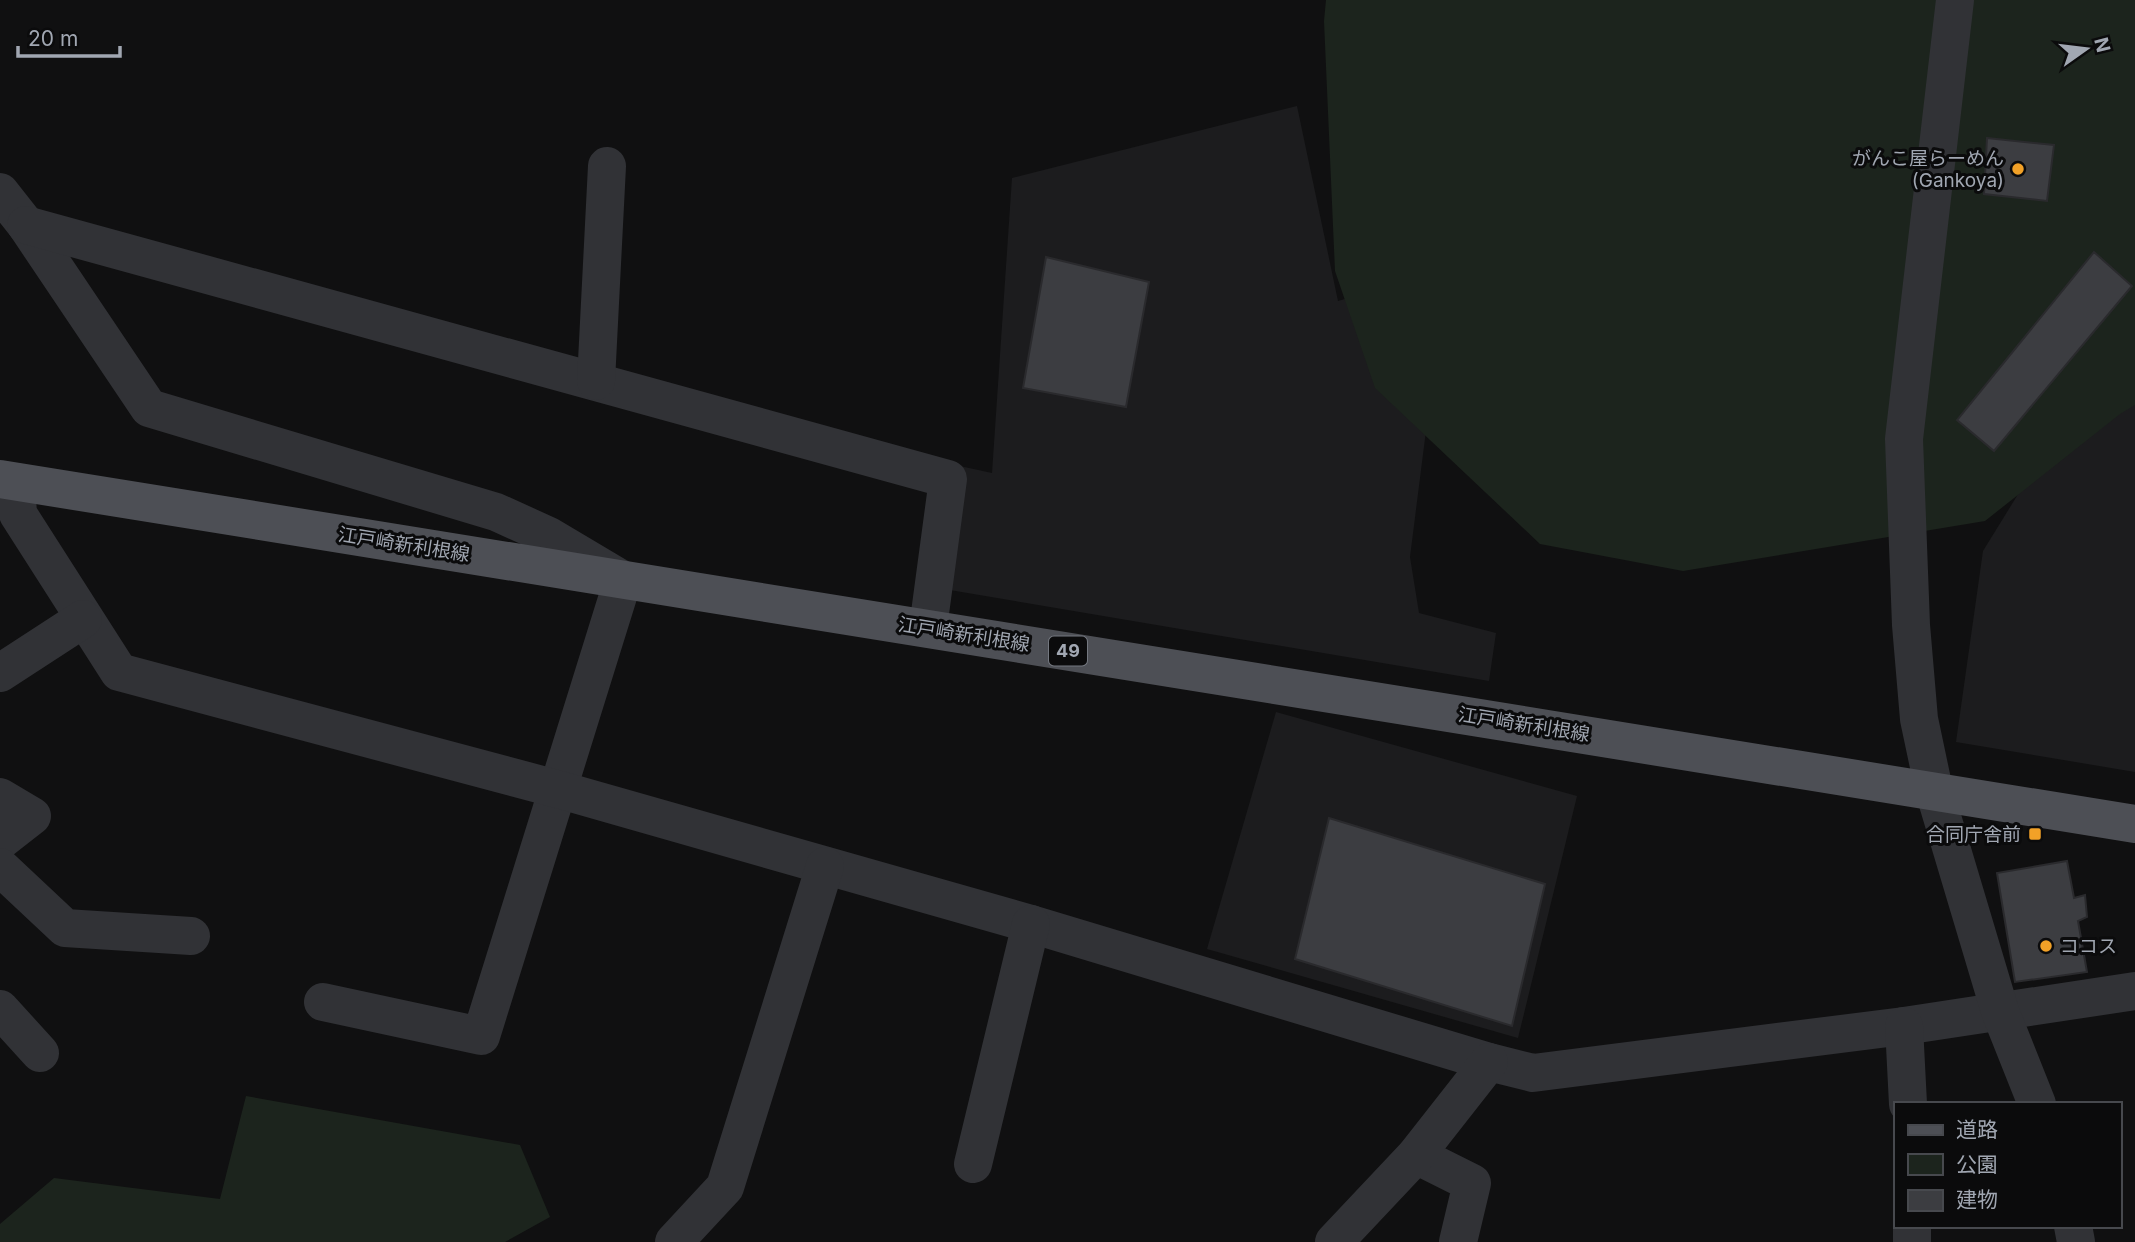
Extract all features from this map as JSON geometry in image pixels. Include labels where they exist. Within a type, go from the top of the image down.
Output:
[{"type":"main road","name":"江戸崎新利根線","points":[[8,481],[2135,824]]},
{"type":"street","points":[[1955,0],[1904,439],[1911,625],[1919,719],[1934,790],[2000,1011],[2036,1102]]},
{"type":"street","points":[[596,381],[607,166]]},
{"type":"street","points":[[0,192],[26,225],[149,408],[496,512],[549,536],[623,580],[481,1036],[323,1002]]},
{"type":"street","points":[[26,225],[948,479],[928,628]]},
{"type":"street","points":[[8,481],[18,514],[119,672],[557,789],[1031,924],[1533,1073],[1904,1026],[2135,991]]},
{"type":"street","points":[[0,673],[83,619]]},
{"type":"street","points":[[0,797],[32,816],[0,841]]},
{"type":"street","points":[[674,1242],[725,1188],[825,866]]},
{"type":"street","points":[[0,867],[65,928],[191,936]]},
{"type":"street","points":[[973,1164],[1031,924]]},
{"type":"street","points":[[0,1009],[40,1053]]},
{"type":"street","points":[[1904,1026],[1908,1102]]},
{"type":"street","points":[[1334,1242],[1416,1155],[1489,1062]]},
{"type":"street","points":[[1416,1155],[1472,1183],[1458,1242]]},
{"type":"shaded area","points":[[1297,106],[1338,301],[1420,277],[1439,328],[1410,557],[1419,613],[1496,633],[1489,681],[932,587],[946,463],[992,473],[1012,178]]},
{"type":"shaded area","points":[[2135,368],[2135,772],[1956,742],[1983,551],[2033,470]]},
{"type":"shaded area","points":[[1276,712],[1577,796],[1518,1038],[1207,949]]},
{"type":"green space","points":[[1326,0],[2135,0],[2135,405],[1985,521],[1683,571],[1540,544],[1375,388],[1335,271],[1324,21]]},
{"type":"green space","points":[[246,1096],[520,1145],[550,1217],[505,1242],[0,1242],[0,1224],[54,1178],[220,1199]]},
{"type":"building","name":"がんこ屋らーめん (Gankoya)","points":[[1987,138],[2054,145],[2047,201],[1984,194]]},
{"type":"building","points":[[2094,252],[2132,286],[1994,451],[1957,420]]},
{"type":"building","points":[[1046,257],[1149,282],[1126,407],[1023,388]]},
{"type":"building","points":[[1329,818],[1545,884],[1512,1026],[1295,959]]},
{"type":"building","name":"ココス","points":[[2067,861],[2074,898],[2085,895],[2087,917],[2078,921],[2087,972],[2015,982],[1997,873]]},
{"type":"place","name":"がんこ屋らーめん (Gankoya)","points":[[2018,169]]},
{"type":"place","name":"合同庁舎前","points":[[2035,834]]},
{"type":"place","name":"ココス","points":[[2046,946]]}]
